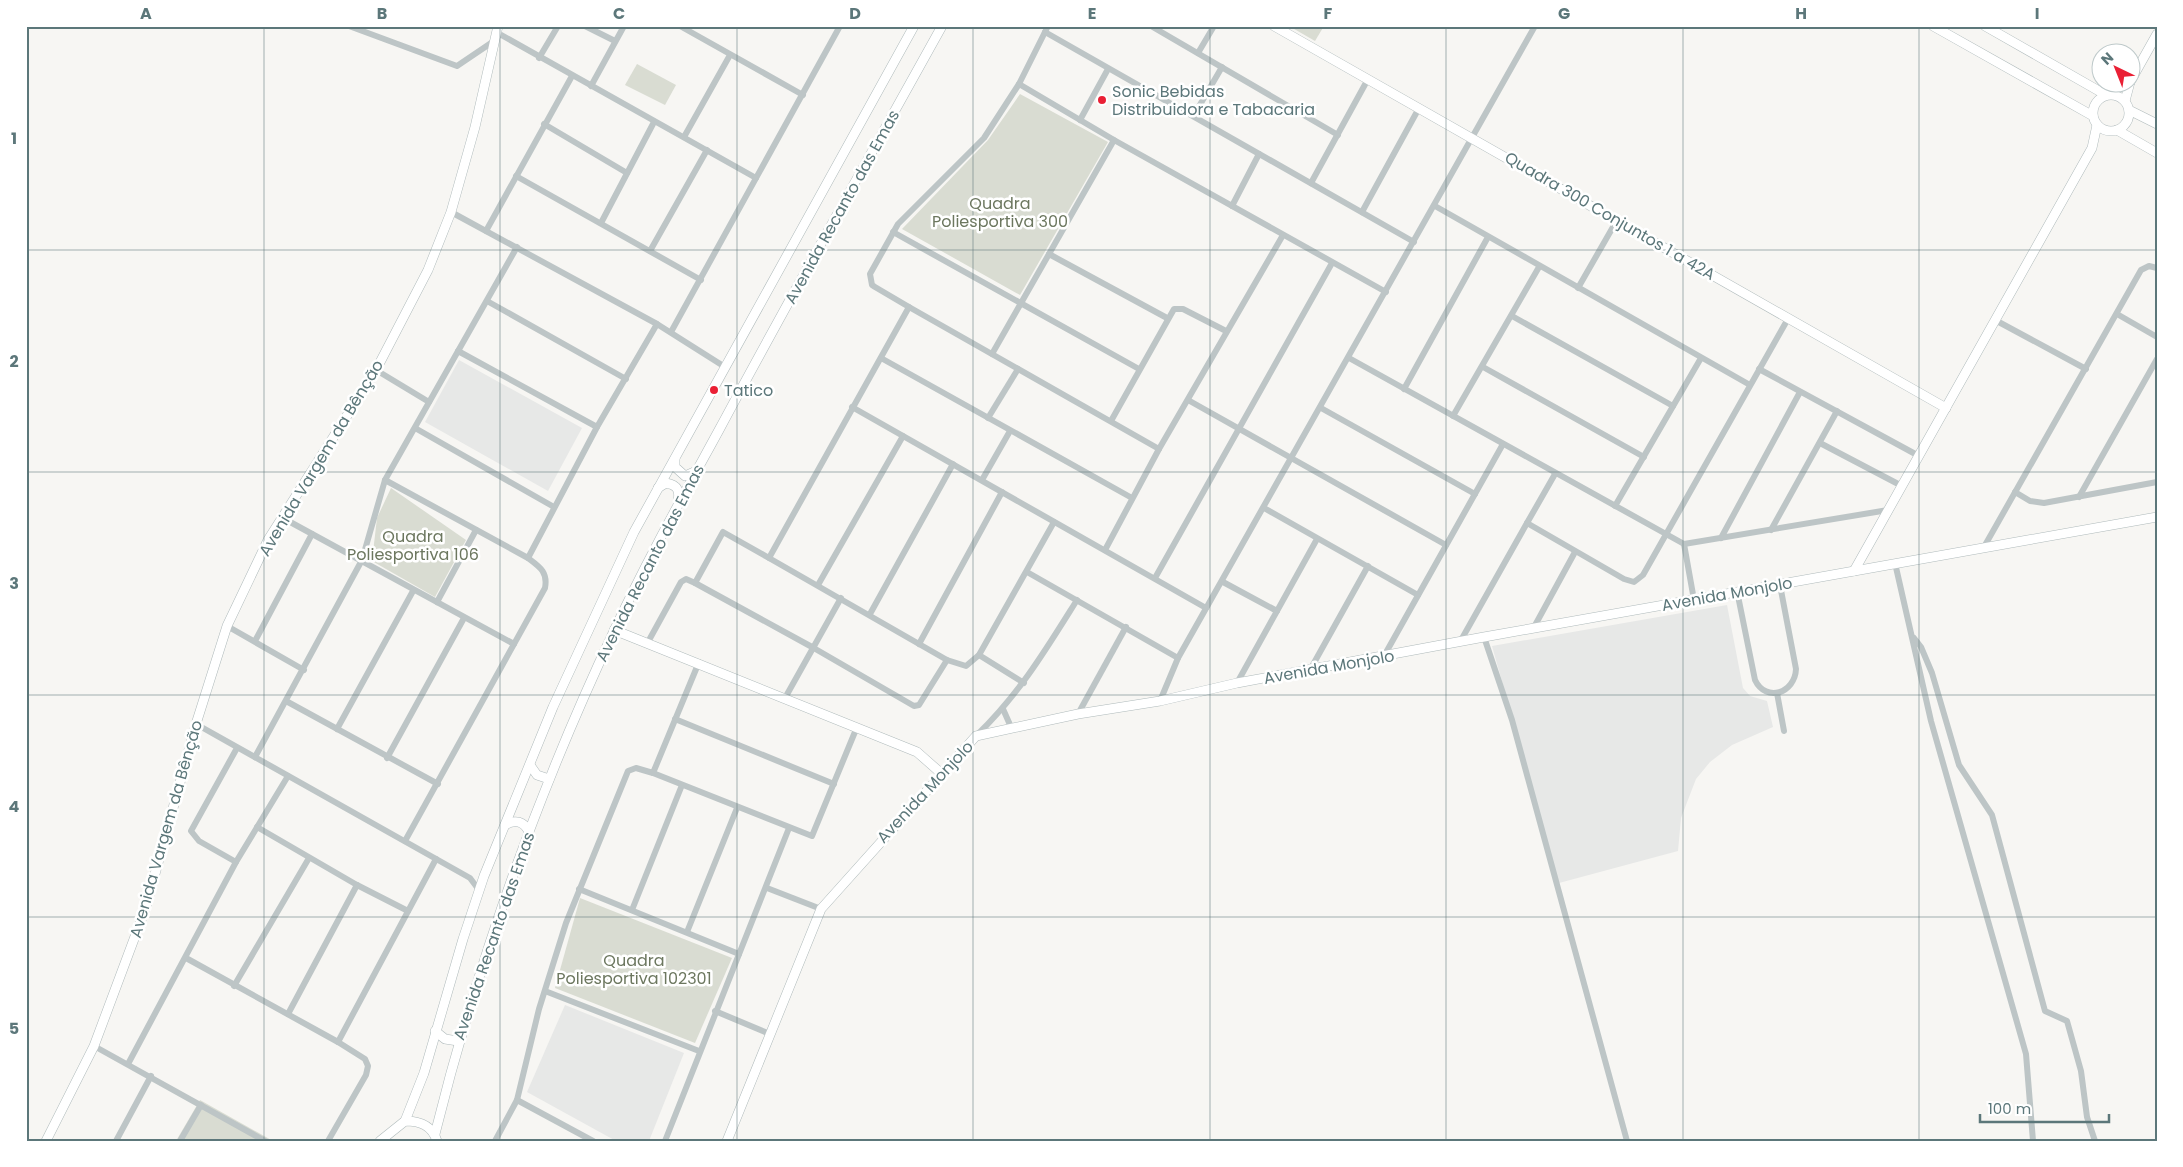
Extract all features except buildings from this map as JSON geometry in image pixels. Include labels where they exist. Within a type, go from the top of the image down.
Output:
[{"type":"street","points":[[349,26],[457,66],[496,33],[756,178]]},
{"type":"street","points":[[540,58],[558,26]]},
{"type":"street","points":[[585,26],[615,41]]},
{"type":"street","points":[[591,86],[624,26]]},
{"type":"street","points":[[680,26],[803,95]]},
{"type":"street","points":[[671,332],[840,26]]},
{"type":"street","name":"Avenida Recanto das Emas","points":[[405,1121],[417,1096],[435,1031],[484,876],[553,707],[639,521],[914,26]]},
{"type":"street","name":"Avenida Recanto das Emas","points":[[436,1137],[458,1041],[529,832],[549,779],[614,630],[678,504],[942,26]]},
{"type":"street","points":[[1151,26],[1338,134]]},
{"type":"street","points":[[1198,53],[1214,26]]},
{"type":"street","name":"Quadra 300 Conjuntos 1 a 42A","points":[[1274,26],[1789,317],[1946,408]]},
{"type":"street","points":[[1160,701],[1178,658],[1223,582],[1535,26]]},
{"type":"street","points":[[1933,26],[2095,120],[2103,130],[2114,131],[2157,153]]},
{"type":"street","points":[[1985,26],[2110,95],[2125,101]]},
{"type":"street","points":[[1159,449],[875,287],[870,278],[893,232],[905,217],[984,138],[1019,84],[1046,29],[1108,69],[1414,242]]},
{"type":"street","name":"Avenida Vargem da Bênção","points":[[46,1141],[94,1046],[146,907],[196,724],[227,626],[268,540],[376,370],[428,270],[451,212],[474,127],[496,33]]},
{"type":"street","points":[[2140,64],[2157,34]]},
{"type":"street","points":[[684,137],[730,54]]},
{"type":"street","points":[[1194,116],[1222,67]]},
{"type":"street","points":[[1080,120],[1108,69]]},
{"type":"street","points":[[486,231],[572,76]]},
{"type":"street","points":[[1311,183],[1368,79]]},
{"type":"street","points":[[1019,84],[1114,140],[1386,292]]},
{"type":"street","points":[[2092,148],[2095,105],[2114,92]]},
{"type":"street","points":[[1854,571],[2092,148],[2128,121],[2129,110],[2125,101],[2127,92]]},
{"type":"street","points":[[1362,212],[1419,108]]},
{"type":"street","points":[[2129,110],[2157,124]]},
{"type":"street","points":[[601,223],[654,122]]},
{"type":"street","points":[[544,124],[627,173]]},
{"type":"street","points":[[992,354],[1114,140]]},
{"type":"street","points":[[650,251],[707,150]]},
{"type":"street","points":[[1232,206],[1259,154]]},
{"type":"street","points":[[516,176],[701,280]]},
{"type":"street","points":[[1435,206],[1539,267],[1750,385]]},
{"type":"street","points":[[451,212],[657,324],[725,367]]},
{"type":"street","points":[[1578,288],[1617,220]]},
{"type":"street","points":[[893,232],[1139,369]]},
{"type":"street","points":[[1105,550],[1159,449],[1283,235]]},
{"type":"street","points":[[1404,389],[1488,237]]},
{"type":"street","points":[[255,757],[304,670],[362,560],[385,480],[517,247]]},
{"type":"street","points":[[1049,254],[1167,318]]},
{"type":"street","points":[[1155,578],[1332,263]]},
{"type":"street","points":[[1984,547],[2141,270],[2149,266],[2157,268]]},
{"type":"street","points":[[1453,416],[1539,267]]},
{"type":"street","points":[[487,301],[626,379]]},
{"type":"street","points":[[769,558],[909,307]]},
{"type":"street","points":[[1111,421],[1167,318],[1177,307],[1226,331]]},
{"type":"street","points":[[2117,314],[2157,337]]},
{"type":"street","points":[[1512,316],[1673,406]]},
{"type":"street","points":[[1527,523],[1624,579],[1634,582],[1643,576],[1789,317]]},
{"type":"street","points":[[1995,320],[2086,369]]},
{"type":"street","points":[[528,558],[597,427],[657,324]]},
{"type":"street","points":[[458,351],[597,427]]},
{"type":"street","points":[[880,358],[1132,498]]},
{"type":"street","points":[[1349,358],[1666,536],[1684,544],[1888,510]]},
{"type":"street","points":[[1615,506],[1700,358]]},
{"type":"street","points":[[2079,497],[2157,359]]},
{"type":"street","points":[[1483,367],[1644,457]]},
{"type":"street","points":[[988,418],[1018,369]]},
{"type":"street","points":[[1759,369],[1918,456]]},
{"type":"street","points":[[376,370],[429,402]]},
{"type":"street","points":[[1721,538],[1800,392]]},
{"type":"street","points":[[1188,400],[1446,545]]},
{"type":"street","points":[[852,407],[1206,608]]},
{"type":"street","points":[[1321,408],[1474,494]]},
{"type":"street","points":[[1771,530],[1837,411]]},
{"type":"street","points":[[415,428],[554,507]]},
{"type":"street","points":[[982,480],[1010,431]]},
{"type":"street","points":[[818,586],[903,436]]},
{"type":"street","points":[[1820,443],[1902,486]]},
{"type":"street","points":[[1384,657],[1503,444]]},
{"type":"street","points":[[675,458],[675,467],[685,476],[698,470]]},
{"type":"street","points":[[870,614],[953,464]]},
{"type":"street","points":[[1460,642],[1555,474]]},
{"type":"street","points":[[385,480],[528,558],[541,567],[545,573],[546,580],[545,588],[438,784],[404,841]]},
{"type":"street","points":[[2015,492],[2036,503],[2079,497],[2156,481]]},
{"type":"street","points":[[658,488],[666,483],[677,487],[680,493],[678,504]]},
{"type":"street","points":[[919,644],[1002,492]]},
{"type":"street","points":[[1264,508],[1418,595]]},
{"type":"street","points":[[282,516],[414,591],[514,644]]},
{"type":"street","name":"Avenida Monjolo","points":[[727,1141],[820,909],[976,736],[1011,727],[1160,701],[1237,684],[1484,637],[2157,517]]},
{"type":"street","points":[[694,584],[723,532],[870,614],[947,660],[966,666],[979,655],[1054,522]]},
{"type":"street","points":[[437,602],[476,530]]},
{"type":"street","points":[[255,641],[312,534]]},
{"type":"street","points":[[1237,684],[1317,539]]},
{"type":"street","points":[[1684,544],[1694,600]]},
{"type":"street","points":[[1533,629],[1575,552]]},
{"type":"street","points":[[1894,563],[1931,721],[2026,1054],[2033,1141]]},
{"type":"street","points":[[1310,670],[1368,566]]},
{"type":"street","points":[[1027,572],[1178,658]]},
{"type":"street","points":[[648,642],[681,582],[687,580],[812,647],[916,707],[947,660]]},
{"type":"street","points":[[1223,582],[1277,611]]},
{"type":"street","points":[[1737,591],[1755,680],[1758,686],[1765,691],[1777,693],[1790,686],[1796,679],[1796,669],[1780,584]]},
{"type":"street","points":[[337,729],[414,591]]},
{"type":"street","points":[[785,698],[841,598]]},
{"type":"street","points":[[976,736],[1003,709],[1024,683],[1077,600]]},
{"type":"street","points":[[387,758],[464,618]]},
{"type":"street","points":[[227,626],[304,670]]},
{"type":"street","points":[[1078,714],[1126,627]]},
{"type":"street","points":[[614,630],[698,662],[917,752],[942,774]]},
{"type":"street","points":[[1484,637],[1512,720],[1627,1141]]},
{"type":"street","points":[[1913,638],[1921,647],[1932,673],[1959,765],[1992,815],[2045,1011],[2067,1021],[2081,1071],[2087,1117],[2095,1141]]},
{"type":"street","points":[[979,655],[1024,683]]},
{"type":"street","points":[[653,774],[698,662]]},
{"type":"street","points":[[1777,693],[1784,731]]},
{"type":"street","points":[[286,702],[438,784]]},
{"type":"street","points":[[1003,709],[1011,727]]},
{"type":"street","points":[[675,719],[834,784]]},
{"type":"street","points":[[196,724],[470,878],[480,890]]},
{"type":"street","points":[[495,1141],[517,1100],[545,991],[579,889],[628,771],[636,768],[653,774],[812,836],[857,727]]},
{"type":"street","points":[[236,862],[199,841],[191,831],[237,748]]},
{"type":"street","points":[[530,765],[537,775],[549,779]]},
{"type":"street","points":[[128,1064],[236,862],[288,776]]},
{"type":"street","points":[[632,910],[682,785]]},
{"type":"street","points":[[686,932],[737,808]]},
{"type":"street","points":[[505,825],[516,821],[522,822],[529,832]]},
{"type":"street","points":[[257,827],[357,885],[408,911]]},
{"type":"street","points":[[665,1141],[699,1051],[789,828]]},
{"type":"street","points":[[234,986],[310,858]]},
{"type":"street","points":[[338,1042],[436,859]]},
{"type":"street","points":[[470,878],[484,876]]},
{"type":"street","points":[[288,1014],[357,885]]},
{"type":"street","points":[[766,888],[820,909]]},
{"type":"street","points":[[579,889],[739,954]]},
{"type":"street","points":[[186,958],[338,1042],[365,1059],[368,1066],[366,1074],[328,1141]]},
{"type":"street","points":[[545,991],[699,1051]]},
{"type":"street","points":[[715,1011],[770,1034]]},
{"type":"street","points":[[435,1031],[445,1039],[458,1041]]},
{"type":"street","points":[[94,1046],[265,1141]]},
{"type":"street","points":[[116,1141],[151,1076]]},
{"type":"street","points":[[517,1100],[593,1141]]},
{"type":"street","points":[[180,1141],[200,1105]]},
{"type":"street","points":[[380,1141],[405,1121],[420,1122],[436,1137]]},
{"type":"shaded area","points":[[459,360],[582,428],[548,491],[425,422]]},
{"type":"shaded area","points":[[1727,605],[1743,688],[1750,696],[1767,701],[1773,727],[1732,745],[1710,762],[1696,779],[1681,818],[1678,851],[1559,883],[1492,646]]},
{"type":"shaded area","points":[[565,1005],[684,1053],[649,1141],[616,1141],[527,1092]]},
{"type":"green space","points":[[1289,26],[1324,26],[1315,41]]},
{"type":"green space","points":[[637,64],[676,85],[665,105],[625,85]]},
{"type":"green space","name":"Quadra Poliesportiva 300","points":[[1020,94],[1108,142],[1020,295],[902,229],[988,140]]},
{"type":"green space","name":"Quadra Poliesportiva 106","points":[[391,488],[466,540],[435,597],[372,561],[377,518]]},
{"type":"green space","name":"Quadra Poliesportiva 102301","points":[[580,898],[732,958],[695,1043],[555,988]]},
{"type":"green space","points":[[200,1100],[273,1141],[176,1141]]},
{"type":"place","name":"Sonic Bebidas Distribuidora e Tabacaria","points":[[1102,100]]},
{"type":"place","name":"Tatico","points":[[714,390]]}]
